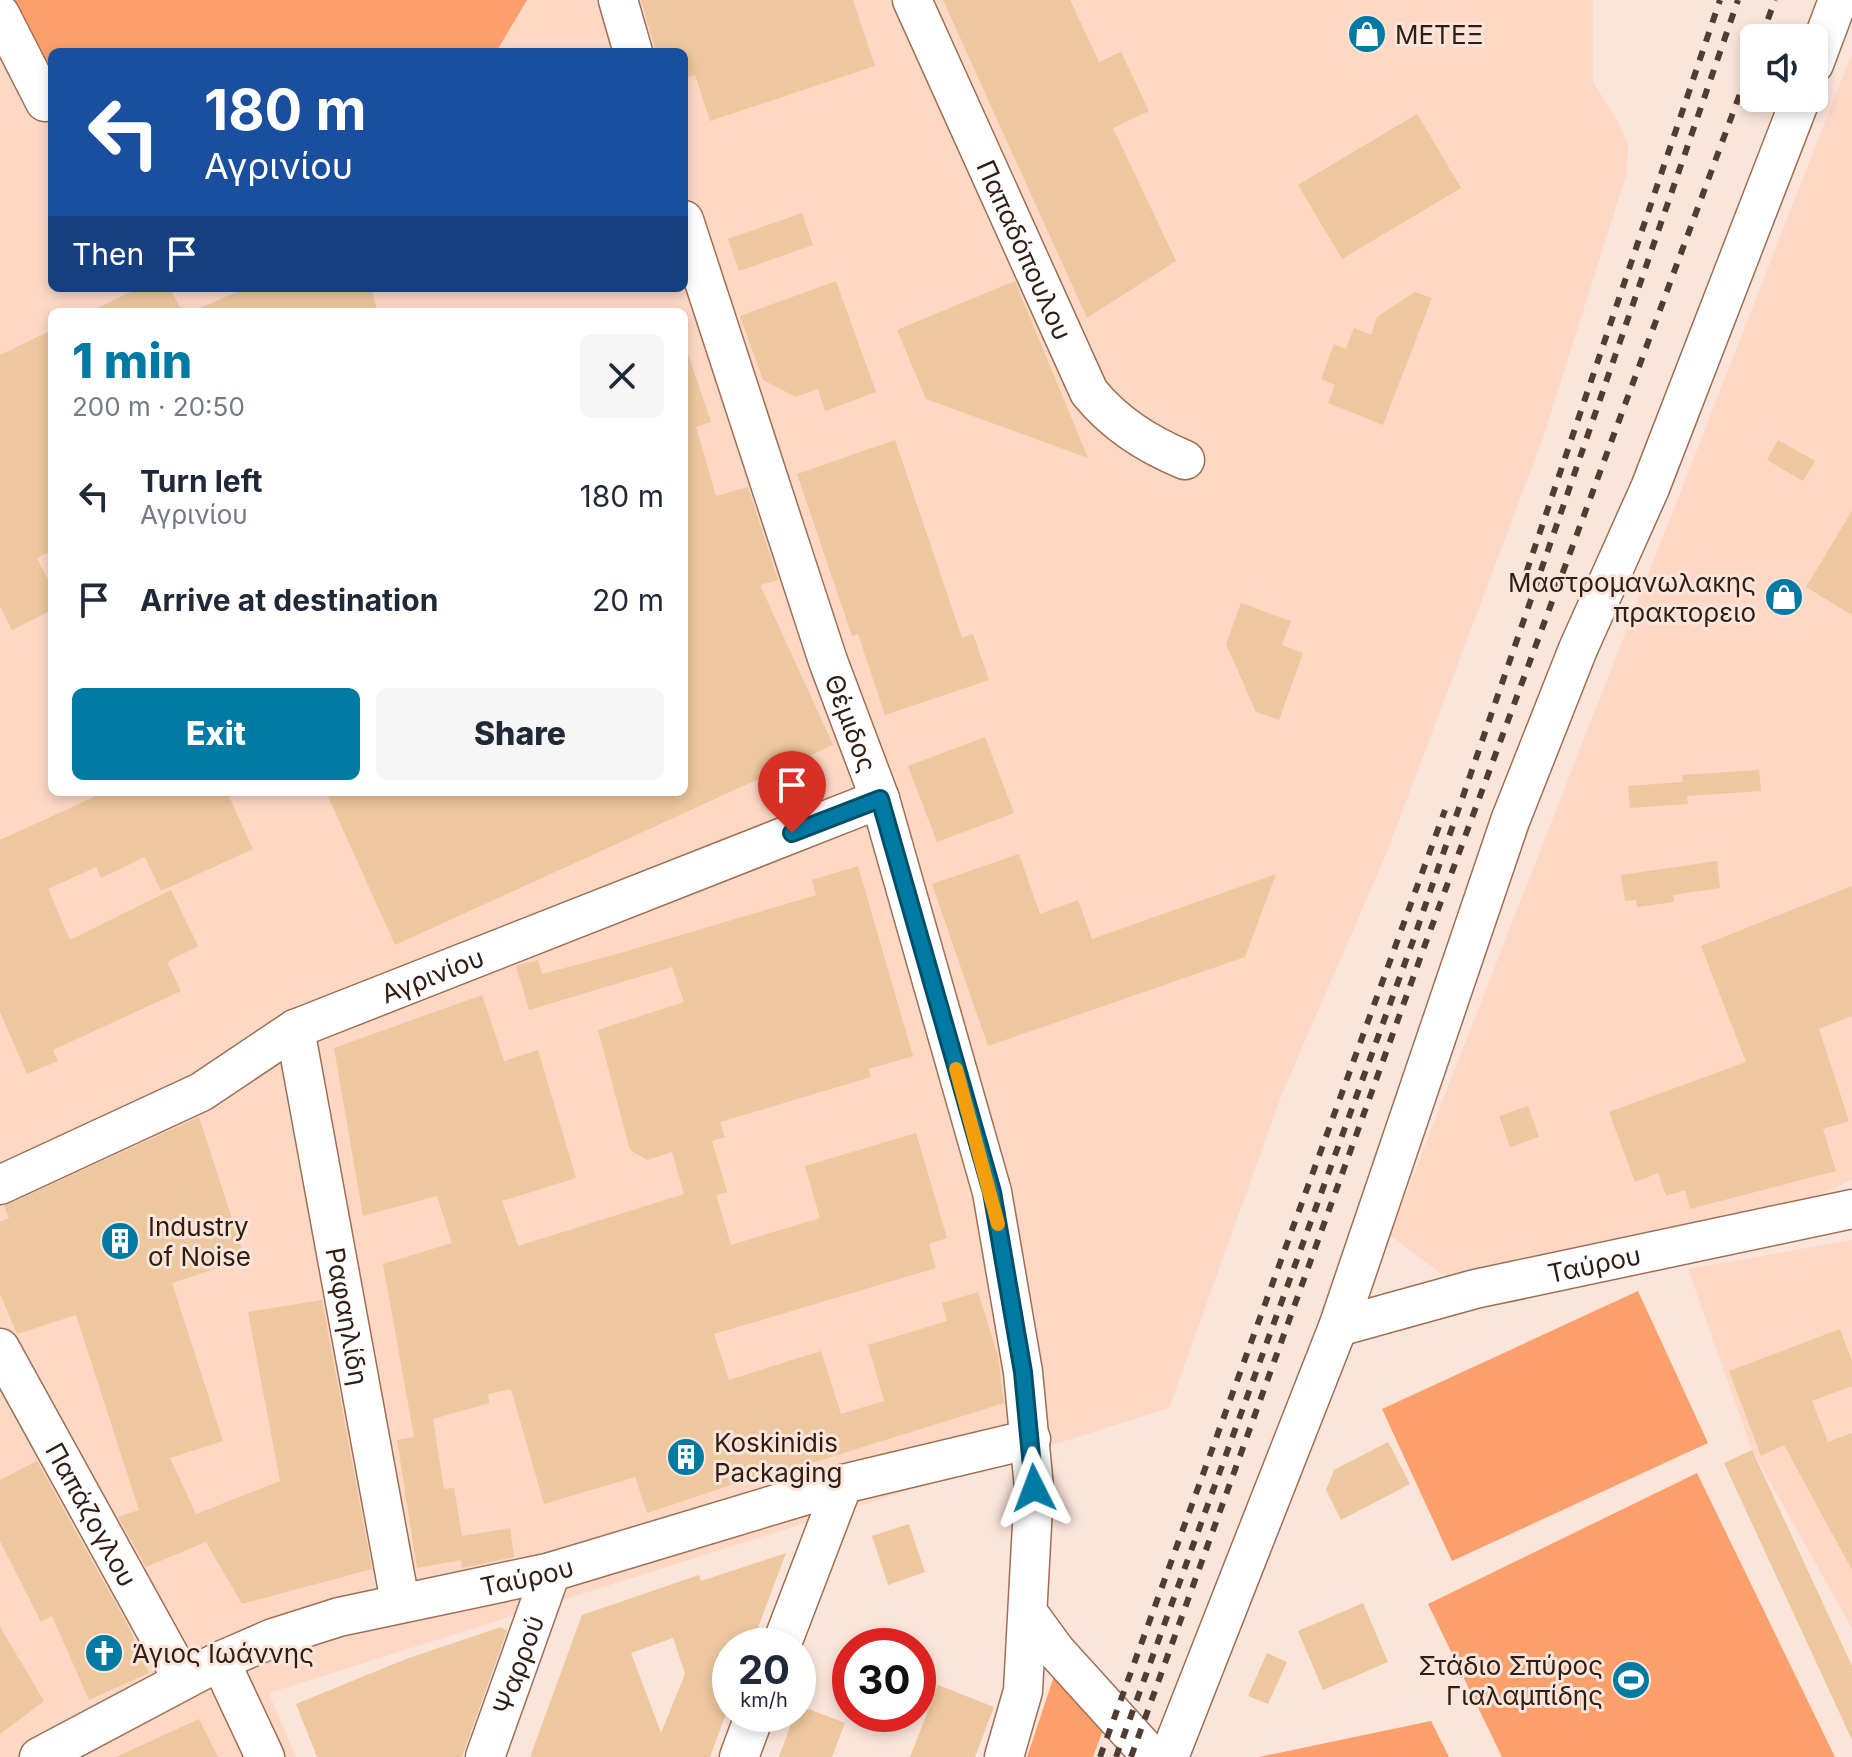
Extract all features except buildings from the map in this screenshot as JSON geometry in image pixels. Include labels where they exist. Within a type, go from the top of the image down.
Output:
[{"type":"street","points":[[618,0],[632,48]]},
{"type":"street","name":"Παπαδόπουλου","points":[[912,0],[1089,392],[1104,411],[1128,430],[1185,460]]},
{"type":"street","points":[[1828,27],[1838,0]]},
{"type":"street","points":[[0,14],[45,102]]},
{"type":"street","points":[[1169,1757],[1338,1327],[1510,821],[1578,649],[1650,488],[1796,112]]},
{"type":"street","name":"Θέμιδος","points":[[688,232],[828,661],[880,799],[992,1192],[1010,1286],[1031,1439],[1034,1488],[1023,1691],[1004,1757]]},
{"type":"street","name":"Αγρινίου","points":[[0,1185],[201,1092],[295,1029],[880,799]]},
{"type":"street","name":"Ραφαηλίδη","points":[[295,1029],[400,1602]]},
{"type":"street","name":"Ταύρου","points":[[1338,1327],[1475,1289],[1852,1209]]},
{"type":"street","name":"Παπάζογλου","points":[[0,1348],[183,1680]]},
{"type":"street","name":"Ταύρου","points":[[39,1757],[220,1661],[273,1638],[400,1602],[551,1572],[843,1484],[1031,1439]]},
{"type":"street","points":[[788,1628],[843,1484]]},
{"type":"street","name":"Ψαρρού","points":[[485,1757],[551,1572]]},
{"type":"street","points":[[1029,1614],[1056,1651],[1152,1757]]},
{"type":"street","points":[[220,1661],[265,1757]]},
{"type":"street","points":[[739,1757],[748,1732]]},
{"type":"shaded area","points":[[0,0],[1593,0],[1593,82],[1619,123],[1628,145],[1627,172],[1543,438],[1387,852],[1282,1094],[1169,1408],[269,1693],[296,1757],[0,1757]]},
{"type":"shaded area","points":[[11,0],[527,0],[498,48],[48,48],[48,75]]},
{"type":"shaded area","points":[[1852,53],[1852,1180],[1812,1198],[1443,1275],[1390,1235]]},
{"type":"shaded area","points":[[1852,1240],[1852,1628],[1752,1450],[1688,1269]]},
{"type":"shaded area","points":[[1638,1291],[1708,1443],[1452,1561],[1382,1409]]},
{"type":"shaded area","name":"Στάδιο Σπύρος Γιαλαμπίδης","points":[[1697,1473],[1835,1757],[1502,1757],[1428,1604]]},
{"type":"shaded area","points":[[1056,1670],[1106,1722],[1093,1757],[1027,1757]]},
{"type":"shaded area","points":[[1431,1721],[1449,1757],[1259,1757]]},
{"type":"railway","points":[[1520,591],[1720,0]]},
{"type":"railway","points":[[1116,1757],[1414,938],[1738,0]]},
{"type":"railway","points":[[1766,24],[1775,0]]},
{"type":"railway","points":[[1131,1757],[1426,942],[1740,94]]},
{"type":"railway","points":[[1100,1757],[1445,810]]},
{"type":"slow traffic","points":[[956,1069],[992,1192],[998,1224]]},
{"type":"place","name":"ΜΕΤΕΞ","points":[[1367,34]]},
{"type":"place","name":"Μαστρομανωλακης πρακτορειο","points":[[1784,597]]},
{"type":"place","name":"Industry of Noise","points":[[120,1241]]},
{"type":"place","name":"Koskinidis Packaging","points":[[686,1457]]},
{"type":"place","name":"Άγιος Ιωάννης","points":[[104,1653]]},
{"type":"place","name":"Στάδιο Σπύρος Γιαλαμπίδης","points":[[1631,1680]]},
{"type":"route","points":[[792,833],[880,799],[992,1192],[1023,1372],[1034,1488]]}]
